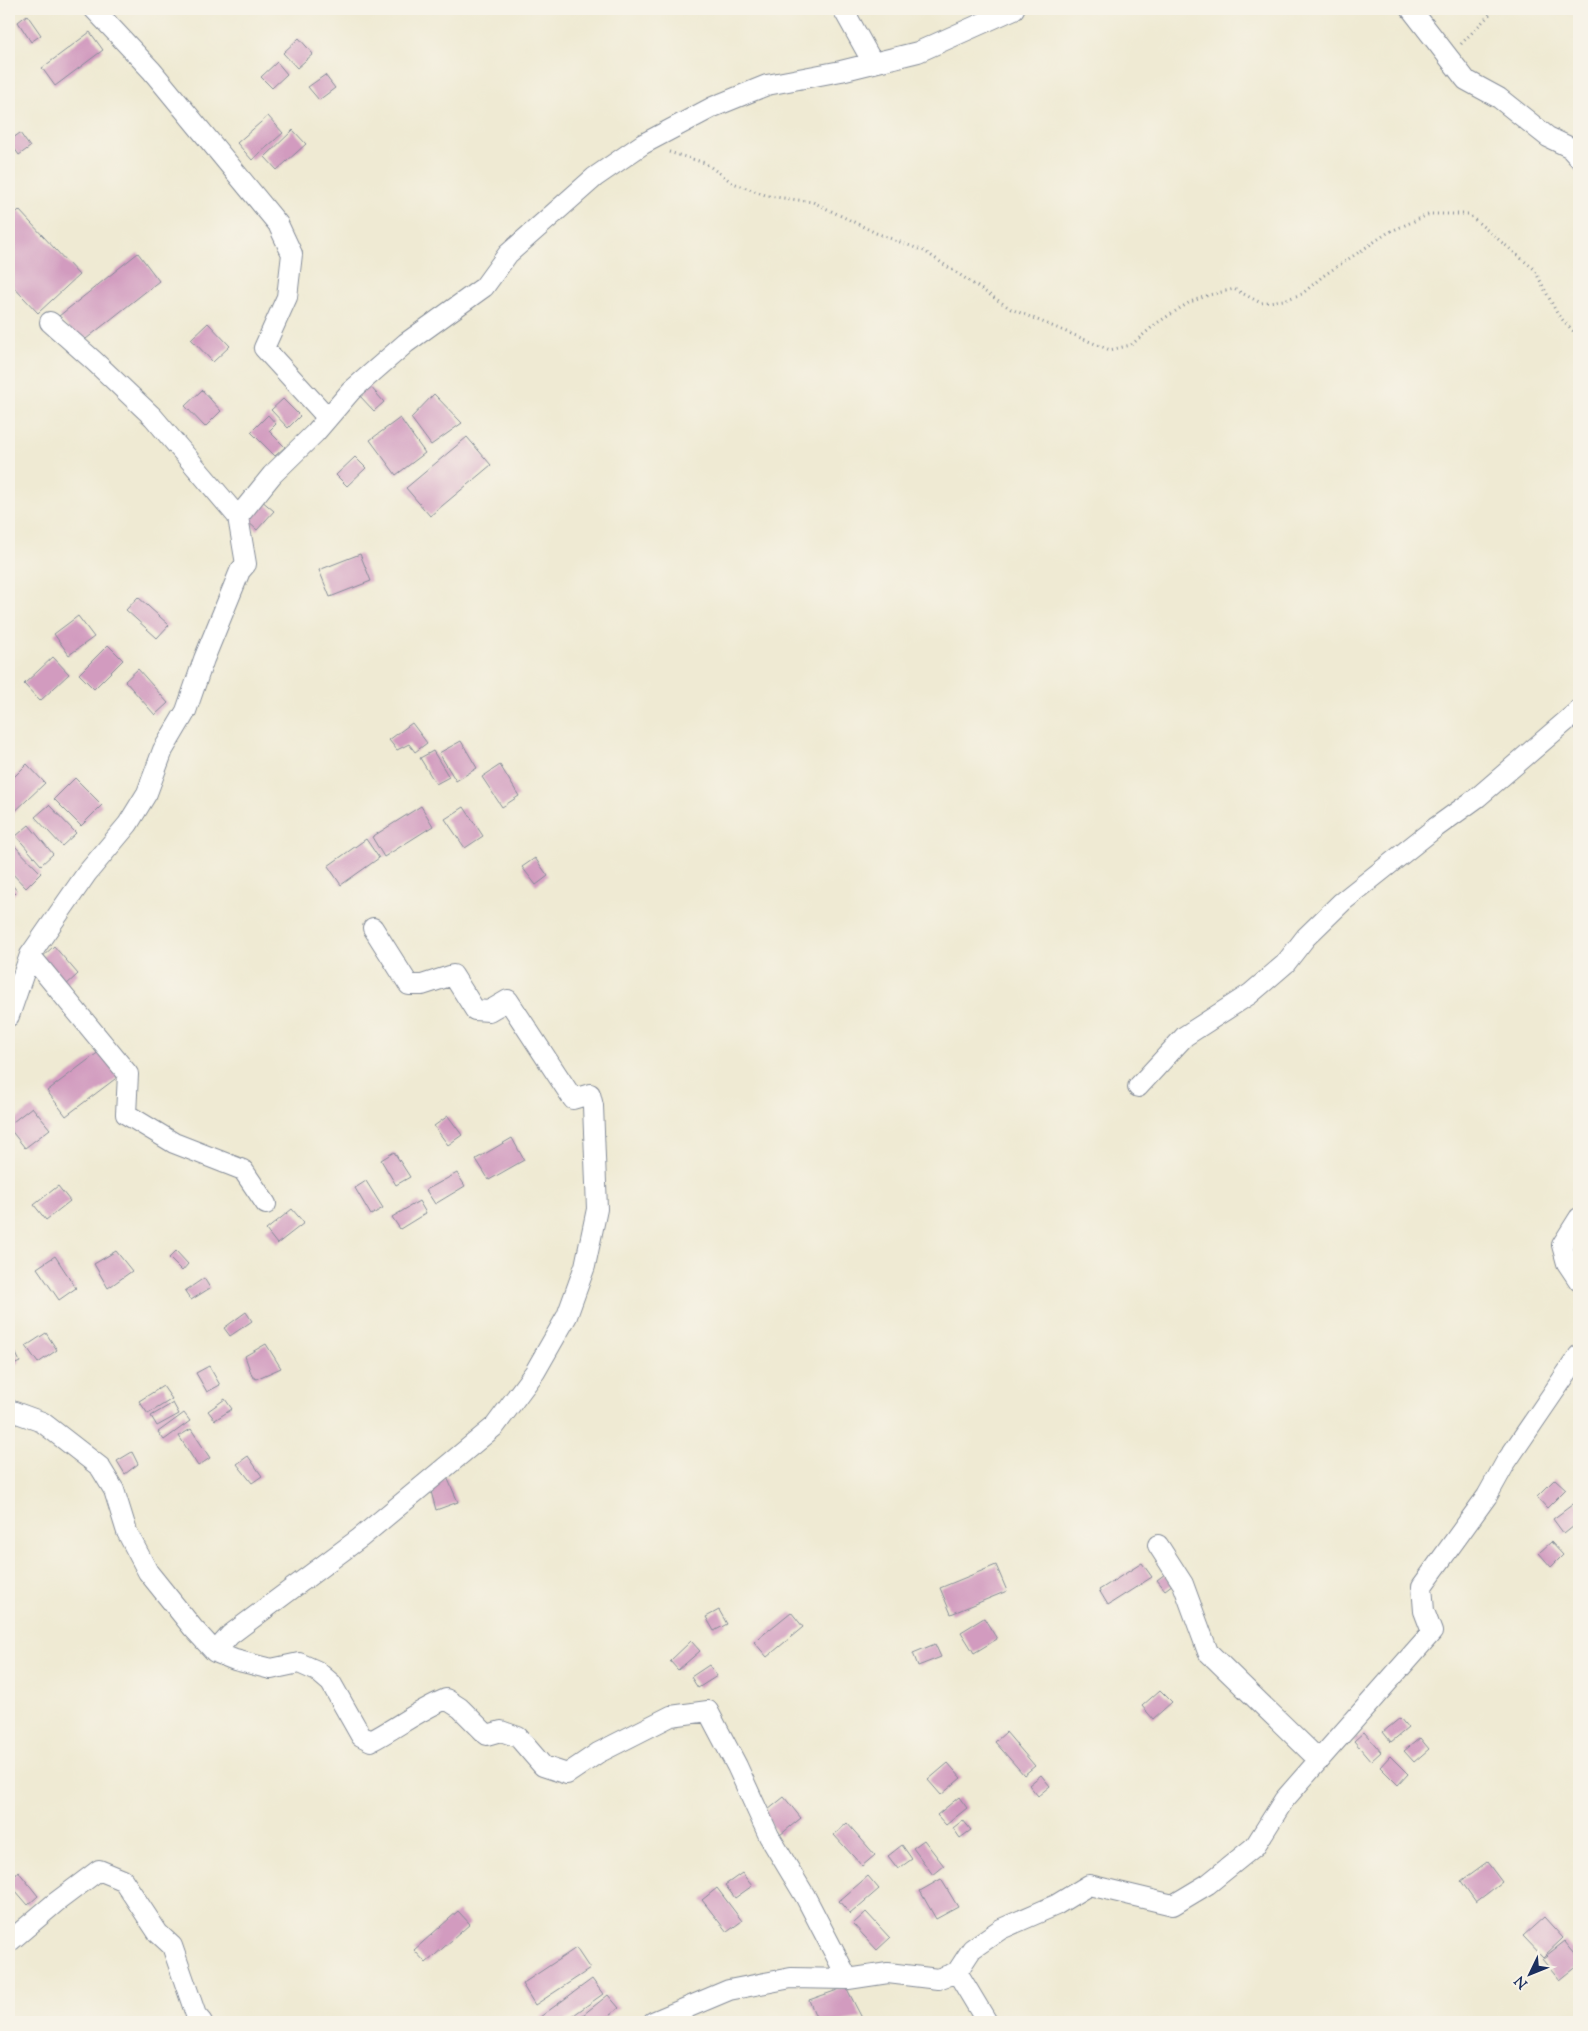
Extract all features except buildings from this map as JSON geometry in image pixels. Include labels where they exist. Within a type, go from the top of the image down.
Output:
[{"type":"street","points":[[94,9],[152,72],[278,224],[292,254],[287,298],[264,348],[328,418]]},
{"type":"street","points":[[843,9],[872,63]]},
{"type":"street","points":[[238,517],[272,475],[328,418],[351,391],[406,343],[484,286],[508,254],[595,177],[643,144],[713,107],[766,86],[918,52],[1014,9]]},
{"type":"street","points":[[1411,9],[1466,80],[1499,98],[1548,137],[1569,147],[1579,158]]},
{"type":"street","points":[[9,1016],[25,963],[87,873],[128,824],[146,793],[163,750],[186,712],[204,659],[240,571],[246,564],[238,517],[152,417],[50,322]]},
{"type":"street","points":[[1138,1087],[1185,1036],[1250,994],[1284,964],[1306,937],[1342,902],[1435,828],[1478,797],[1579,710]]},
{"type":"street","points":[[215,1652],[230,1635],[360,1538],[495,1426],[535,1372],[567,1316],[585,1266],[597,1209],[593,1106],[590,1094],[573,1099],[508,1000],[489,1011],[475,1010],[453,975],[422,986],[409,985],[372,928]]},
{"type":"street","points":[[30,955],[128,1074],[126,1114],[174,1143],[243,1170],[266,1204]]},
{"type":"street","points":[[1579,1218],[1562,1245],[1567,1263],[1579,1281]]},
{"type":"street","points":[[653,2022],[729,1990],[791,1978],[848,1979],[888,1974],[938,1979],[957,1972],[972,1948],[1001,1930],[1056,1905],[1089,1885],[1173,1906],[1208,1884],[1255,1846],[1284,1800],[1432,1632],[1424,1611],[1422,1586],[1487,1496],[1506,1462],[1579,1355]]},
{"type":"street","points":[[9,1410],[42,1422],[100,1467],[114,1490],[127,1532],[148,1572],[215,1652],[235,1660],[271,1668],[299,1663],[318,1671],[331,1683],[360,1736],[371,1741],[425,1708],[446,1699],[460,1708],[487,1736],[500,1731],[518,1737],[543,1766],[566,1774],[598,1753],[671,1716],[708,1710],[737,1766],[769,1836],[805,1896],[848,1979]]},
{"type":"street","points":[[1158,1545],[1183,1584],[1208,1652],[1319,1760]]},
{"type":"street","points":[[9,1942],[55,1903],[99,1870],[123,1880],[158,1933],[172,1946],[196,2015],[202,2022]]},
{"type":"street","points":[[957,1972],[987,2022]]},
{"type":"path","points":[[1448,57],[1495,9]]},
{"type":"path","points":[[643,144],[705,163],[733,183],[768,196],[813,202],[876,233],[924,252],[1011,309],[1110,350],[1131,345],[1157,323],[1190,302],[1208,295],[1234,289],[1261,303],[1284,300],[1302,294],[1323,276],[1389,232],[1430,214],[1468,214],[1534,269],[1558,315],[1579,337]]}]
